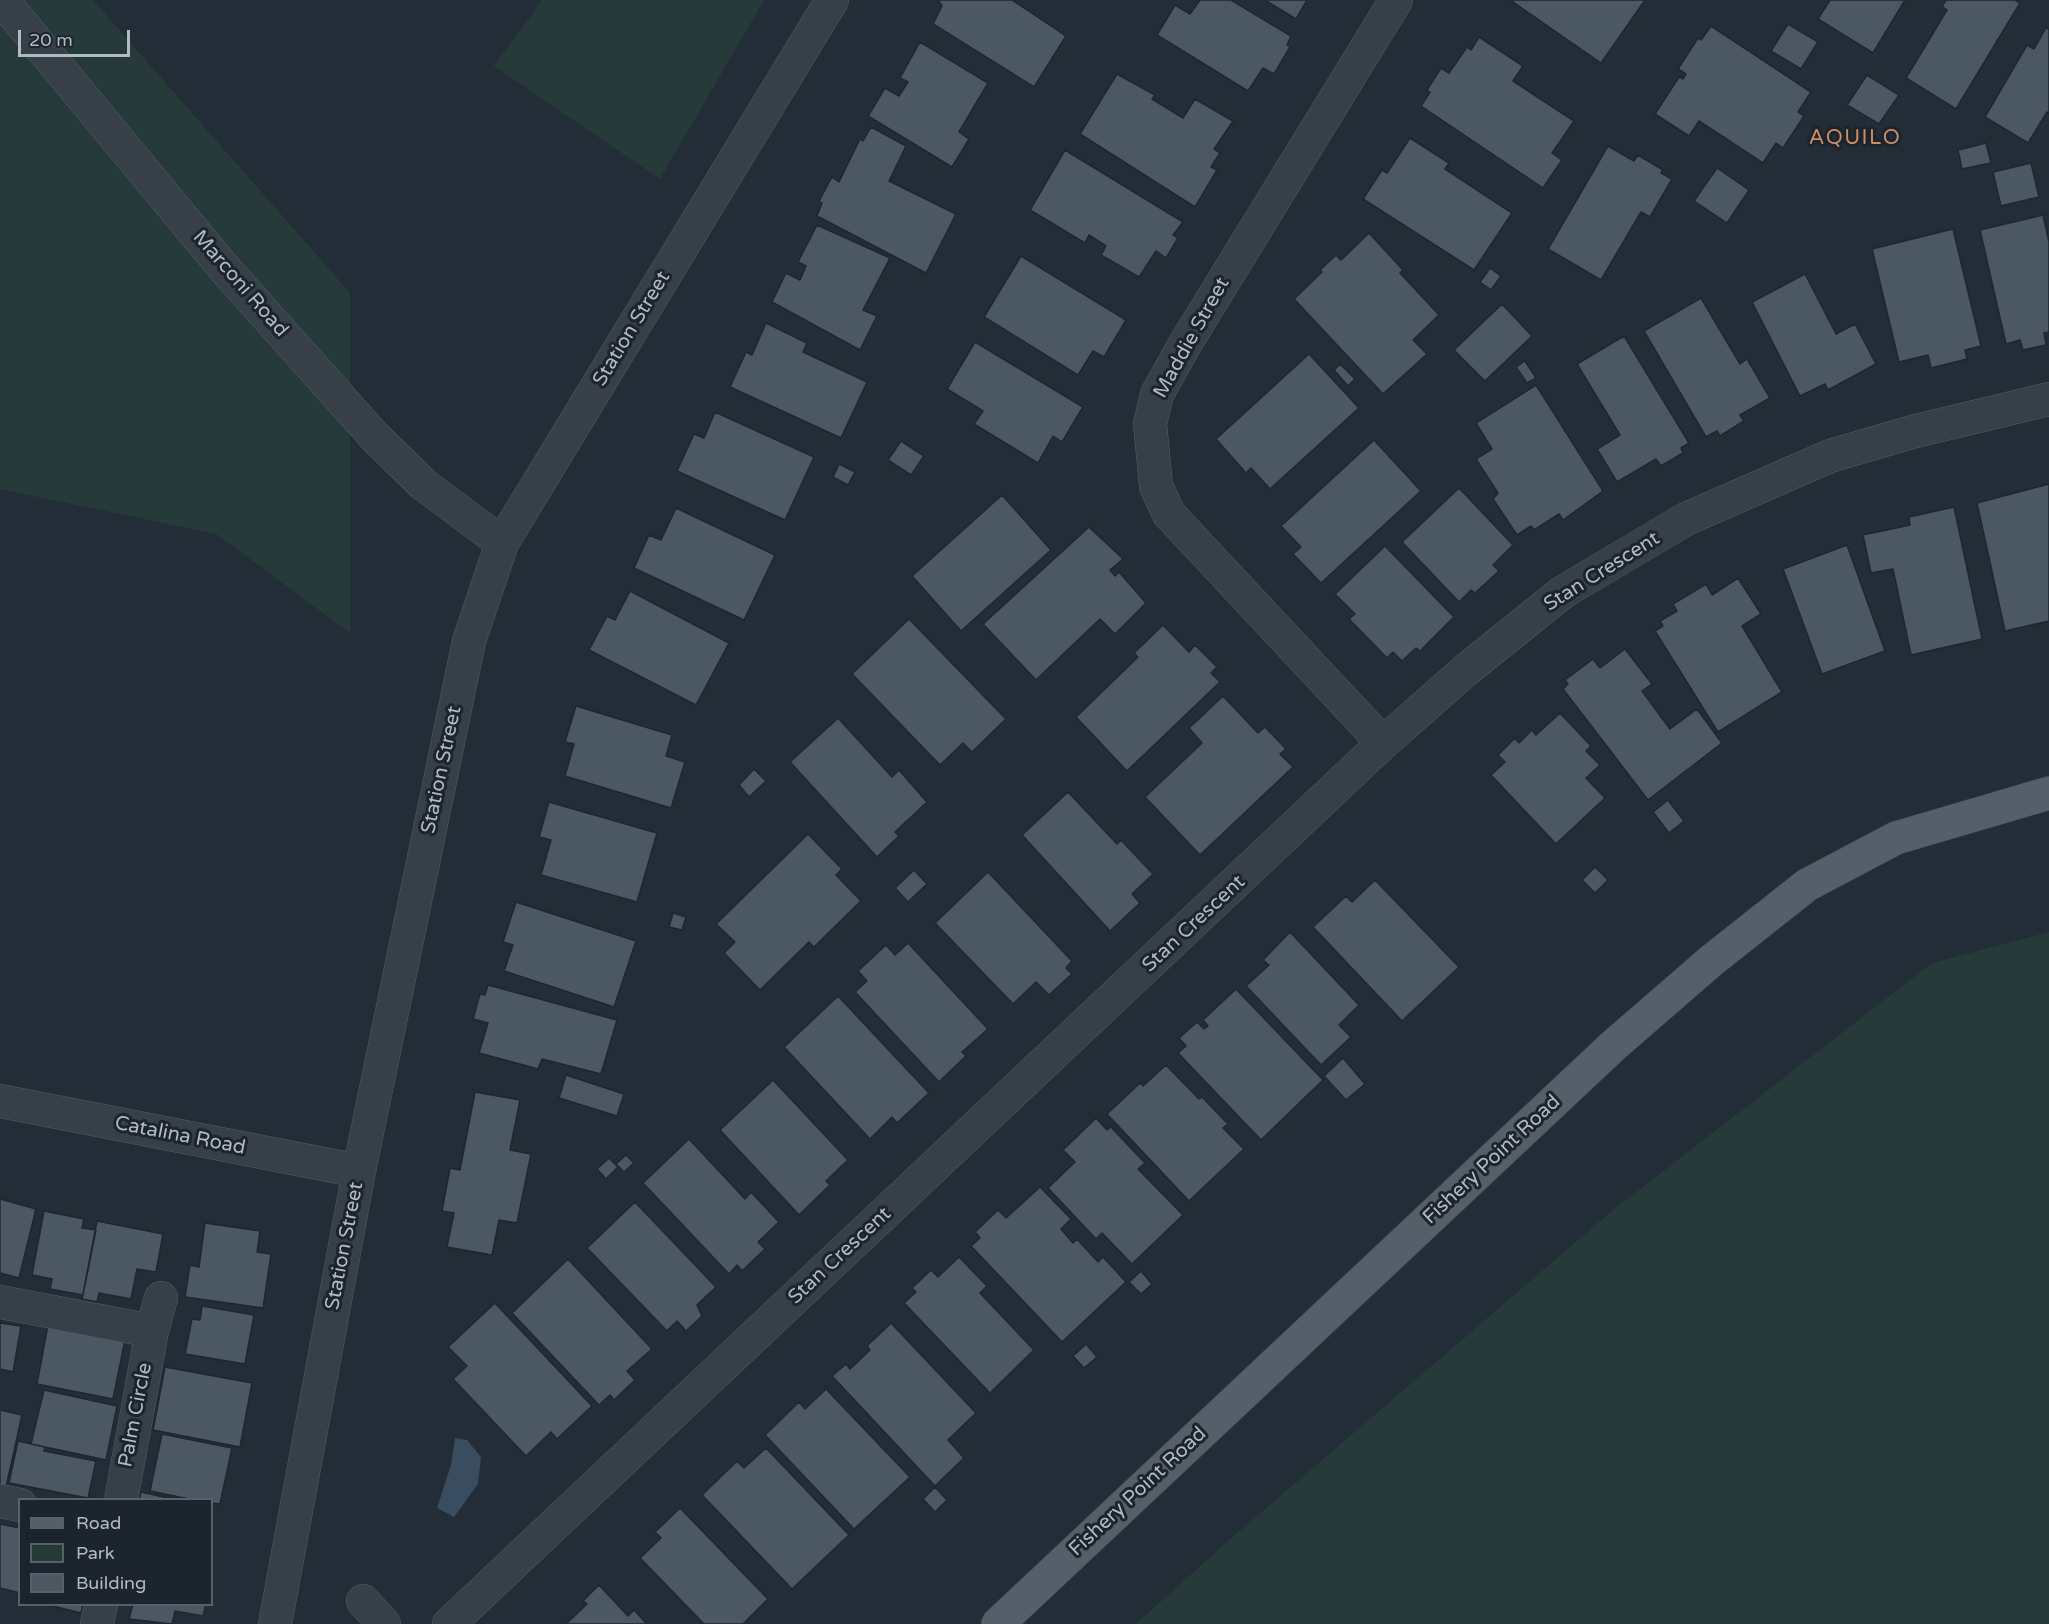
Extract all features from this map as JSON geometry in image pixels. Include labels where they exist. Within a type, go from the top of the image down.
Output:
[{"type":"main road","name":"Fishery Point Road","points":[[998,1624],[1613,1046],[1746,933],[1807,885],[1896,838],[2049,793]]},
{"type":"street","name":"Marconi Road","points":[[2,0],[224,268],[367,428],[423,484],[502,543]]},
{"type":"street","name":"Station Street","points":[[274,1624],[359,1171],[469,641],[502,543],[832,0]]},
{"type":"street","name":"Maddie Street","points":[[1383,743],[1169,514],[1156,486],[1150,424],[1157,394],[1185,344],[1396,0]]},
{"type":"street","name":"Stan Crescent","points":[[449,1624],[1383,743],[1466,670],[1563,592],[1686,519],[1830,456],[1912,432],[2049,399]]},
{"type":"street","name":"Catalina Road","points":[[0,1101],[359,1171]]},
{"type":"street","name":"Palm Circle","points":[[120,1498],[152,1331],[161,1298]]},
{"type":"street","points":[[0,1302],[152,1331]]},
{"type":"street","points":[[0,1501],[18,1505]]},
{"type":"street","points":[[98,1624],[101,1606]]},
{"type":"green space","points":[[0,0],[93,0],[350,293],[350,633],[216,534],[0,489]]},
{"type":"green space","points":[[542,0],[764,0],[660,179],[494,66]]},
{"type":"green space","points":[[2049,932],[2049,1624],[1136,1624],[1229,1540],[1613,1210],[1932,963]]},
{"type":"water","points":[[455,1438],[467,1440],[481,1457],[478,1484],[454,1517],[437,1508],[451,1465]]},
{"type":"building","points":[[938,0],[1012,0],[1066,36],[1034,87],[933,24],[942,6]]},
{"type":"building","points":[[1200,0],[1231,0],[1291,36],[1287,45],[1290,47],[1274,74],[1263,68],[1248,91],[1157,35],[1175,5],[1190,14]]},
{"type":"building","points":[[1265,0],[1307,0],[1296,19]]},
{"type":"building","points":[[1510,0],[1645,0],[1601,63]]},
{"type":"building","points":[[1830,0],[1905,0],[1873,53],[1818,19]]},
{"type":"building","points":[[1946,0],[2015,0],[2020,3],[1956,109],[1906,78],[1947,10],[1942,7]]},
{"type":"building","points":[[1788,24],[1818,42],[1801,69],[1771,51]]},
{"type":"building","points":[[1711,26],[1811,92],[1798,112],[1804,116],[1783,148],[1776,143],[1763,163],[1699,121],[1689,136],[1655,114],[1679,77],[1683,79],[1686,74],[1678,69],[1698,38],[1701,40]]},
{"type":"building","points":[[2046,28],[2049,29],[2049,114],[2047,112],[2028,143],[1985,117],[2027,45],[2034,49]]},
{"type":"building","points":[[1479,37],[1523,66],[1513,81],[1574,121],[1552,153],[1562,160],[1543,188],[1421,106],[1430,92],[1427,90],[1441,68],[1449,73],[1467,47],[1471,50]]},
{"type":"building","points":[[920,42],[988,83],[959,132],[969,139],[952,167],[868,116],[885,88],[899,96],[908,82],[900,78]]},
{"type":"building","points":[[1117,74],[1155,95],[1152,99],[1183,118],[1195,99],[1233,121],[1214,149],[1220,153],[1211,167],[1217,170],[1195,207],[1080,134]]},
{"type":"building","points":[[1867,75],[1899,95],[1879,124],[1847,105]]},
{"type":"building","points":[[871,127],[906,146],[889,181],[956,214],[926,273],[817,216],[822,203],[819,201],[832,177],[839,182],[860,139],[863,141]]},
{"type":"building","points":[[1410,138],[1449,163],[1445,169],[1512,213],[1474,270],[1363,199],[1382,170],[1387,173]]},
{"type":"building","points":[[1986,143],[1991,163],[1962,169],[1958,150]]},
{"type":"building","points":[[1608,146],[1634,161],[1638,155],[1663,170],[1661,173],[1672,179],[1650,217],[1641,212],[1601,280],[1548,249]]},
{"type":"building","points":[[1065,150],[1183,222],[1173,235],[1178,238],[1166,258],[1156,251],[1139,277],[1101,255],[1106,246],[1089,235],[1085,243],[1030,210]]},
{"type":"building","points":[[2031,163],[2039,197],[2001,206],[1993,172]]},
{"type":"building","points":[[1717,168],[1749,190],[1727,223],[1694,201]]},
{"type":"building","points":[[2043,215],[2049,242],[2049,332],[2044,333],[2046,345],[2023,350],[2020,340],[2006,344],[1980,230]]},
{"type":"building","points":[[817,225],[890,258],[863,310],[877,316],[860,350],[772,302],[786,273],[800,280],[806,266],[798,262]]},
{"type":"building","points":[[1953,229],[1981,346],[1965,350],[1967,359],[1931,368],[1928,355],[1899,362],[1872,249]]},
{"type":"building","points":[[1369,233],[1403,270],[1400,273],[1439,315],[1413,340],[1427,354],[1383,394],[1294,299],[1336,255],[1341,260]]},
{"type":"building","points":[[1021,256],[1126,320],[1104,357],[1093,351],[1078,375],[984,317]]},
{"type":"building","points":[[1490,268],[1501,276],[1491,290],[1480,282]]},
{"type":"building","points":[[1805,274],[1836,334],[1855,324],[1876,364],[1828,390],[1825,384],[1800,396],[1752,302]]},
{"type":"building","points":[[1701,298],[1740,364],[1747,359],[1770,398],[1740,415],[1744,421],[1720,436],[1717,431],[1706,437],[1644,331]]},
{"type":"building","points":[[1502,304],[1532,336],[1485,381],[1454,350]]},
{"type":"building","points":[[766,323],[807,343],[803,352],[867,382],[841,438],[730,387],[746,352],[752,355]]},
{"type":"building","points":[[1624,336],[1689,443],[1681,448],[1683,453],[1661,466],[1656,459],[1617,482],[1597,449],[1620,435],[1577,364]]},
{"type":"building","points":[[975,342],[1083,407],[1062,442],[1053,436],[1038,463],[974,424],[983,411],[947,389]]},
{"type":"building","points":[[1309,354],[1359,408],[1270,489],[1251,468],[1246,473],[1216,439]]},
{"type":"building","points":[[1525,361],[1536,378],[1527,383],[1516,367]]},
{"type":"building","points":[[1340,364],[1355,379],[1348,386],[1334,370]]},
{"type":"building","points":[[1536,385],[1603,491],[1563,520],[1559,514],[1534,530],[1531,526],[1517,535],[1493,499],[1498,493],[1476,459],[1492,449],[1476,423]]},
{"type":"building","points":[[715,412],[814,457],[785,520],[677,471],[694,434],[704,438]]},
{"type":"building","points":[[1374,440],[1421,491],[1321,583],[1293,554],[1301,547],[1281,526]]},
{"type":"building","points":[[901,441],[924,456],[911,475],[888,460]]},
{"type":"building","points":[[839,464],[855,472],[848,485],[833,477]]},
{"type":"building","points":[[2049,484],[2049,621],[2005,631],[1977,503]]},
{"type":"building","points":[[1459,488],[1513,545],[1493,565],[1499,571],[1475,593],[1471,590],[1459,602],[1402,542]]},
{"type":"building","points":[[1002,495],[1051,550],[961,631],[912,576]]},
{"type":"building","points":[[1954,507],[1982,639],[1911,655],[1893,569],[1871,573],[1863,535],[1910,525],[1909,517]]},
{"type":"building","points":[[676,508],[775,555],[744,620],[634,568],[649,535],[661,540]]},
{"type":"building","points":[[1089,527],[1123,559],[1110,570],[1115,576],[1119,572],[1146,603],[1115,634],[1100,619],[1036,680],[983,624]]},
{"type":"building","points":[[1847,545],[1885,651],[1822,674],[1783,569]]},
{"type":"building","points":[[1385,546],[1454,617],[1420,651],[1416,648],[1402,661],[1393,652],[1387,658],[1349,619],[1355,614],[1335,594]]},
{"type":"building","points":[[1738,578],[1761,614],[1742,626],[1782,692],[1718,732],[1655,631],[1663,626],[1660,621],[1677,611],[1673,604],[1706,584],[1712,595]]},
{"type":"building","points":[[630,591],[729,643],[696,705],[589,650],[607,616],[615,620]]},
{"type":"building","points":[[909,619],[1006,719],[972,752],[963,743],[940,765],[852,674]]},
{"type":"building","points":[[1163,625],[1189,652],[1195,645],[1217,667],[1211,673],[1220,682],[1127,771],[1076,717],[1138,657],[1134,653]]},
{"type":"building","points":[[1625,649],[1652,684],[1642,691],[1670,729],[1697,709],[1722,743],[1648,800],[1563,689],[1568,684],[1565,680],[1593,659],[1600,668]]},
{"type":"building","points":[[1223,696],[1258,733],[1265,727],[1286,749],[1280,754],[1293,767],[1200,855],[1145,797],[1202,743],[1189,728]]},
{"type":"building","points":[[576,706],[672,735],[666,756],[685,762],[671,808],[565,776],[574,744],[565,742]]},
{"type":"building","points":[[1560,713],[1591,746],[1586,751],[1600,765],[1586,778],[1605,798],[1556,844],[1491,775],[1505,762],[1498,755],[1515,738],[1519,743],[1532,730],[1536,735]]},
{"type":"building","points":[[838,718],[892,777],[899,770],[927,802],[895,832],[899,836],[877,857],[790,762]]},
{"type":"building","points":[[754,769],[766,781],[749,797],[739,785]]},
{"type":"building","points":[[1068,792],[1117,844],[1121,840],[1153,874],[1132,894],[1140,903],[1110,931],[1022,835]]},
{"type":"building","points":[[1668,800],[1684,821],[1669,833],[1653,812]]},
{"type":"building","points":[[549,802],[657,833],[637,902],[541,875],[551,840],[539,837]]},
{"type":"building","points":[[808,834],[842,869],[836,875],[861,901],[814,947],[809,942],[760,990],[724,953],[735,942],[716,924]]},
{"type":"building","points":[[1595,867],[1608,880],[1595,893],[1582,880]]},
{"type":"building","points":[[914,870],[927,884],[908,902],[895,888]]},
{"type":"building","points":[[988,872],[1072,961],[1066,968],[1072,974],[1049,995],[1036,982],[1013,1004],[935,923]]},
{"type":"building","points":[[1375,880],[1459,967],[1402,1021],[1313,927],[1346,896],[1352,902]]},
{"type":"building","points":[[516,902],[636,941],[614,1007],[504,971],[513,945],[503,942]]},
{"type":"building","points":[[673,913],[686,917],[682,930],[669,927]]},
{"type":"building","points":[[1290,932],[1359,1005],[1339,1025],[1351,1037],[1321,1065],[1246,986],[1269,965],[1263,960]]},
{"type":"building","points":[[908,943],[988,1029],[962,1052],[966,1056],[939,1082],[855,992],[867,981],[858,971],[886,945],[895,955]]},
{"type":"building","points":[[488,985],[617,1020],[601,1074],[542,1059],[538,1069],[479,1053],[488,1023],[473,1019],[480,994],[485,995]]},
{"type":"building","points":[[1236,989],[1323,1080],[1261,1140],[1178,1053],[1186,1046],[1179,1038],[1197,1022],[1204,1029],[1208,1026],[1203,1020]]},
{"type":"building","points":[[838,996],[929,1093],[897,1123],[892,1117],[870,1139],[784,1047]]},
{"type":"building","points":[[1343,1058],[1365,1084],[1346,1100],[1324,1076]]},
{"type":"building","points":[[1166,1065],[1199,1099],[1202,1097],[1228,1124],[1223,1128],[1244,1149],[1189,1201],[1107,1114],[1140,1083],[1143,1086]]},
{"type":"building","points":[[566,1075],[624,1094],[617,1116],[559,1098]]},
{"type":"building","points":[[773,1080],[848,1160],[826,1181],[830,1185],[799,1215],[720,1130]]},
{"type":"building","points":[[475,1092],[520,1100],[510,1150],[531,1154],[517,1223],[499,1220],[492,1255],[447,1247],[454,1213],[442,1211],[450,1168],[460,1170]]},
{"type":"building","points":[[1096,1118],[1107,1130],[1111,1127],[1145,1163],[1138,1169],[1183,1215],[1132,1264],[1102,1233],[1096,1239],[1048,1188],[1075,1162],[1063,1150]]},
{"type":"building","points":[[689,1139],[745,1199],[751,1192],[779,1222],[758,1242],[765,1249],[742,1271],[737,1265],[729,1274],[643,1183]]},
{"type":"building","points":[[626,1155],[634,1163],[624,1172],[616,1164]]},
{"type":"building","points":[[609,1158],[618,1167],[606,1179],[597,1169]]},
{"type":"building","points":[[1040,1187],[1071,1219],[1061,1229],[1073,1243],[1077,1239],[1098,1262],[1103,1257],[1126,1282],[1062,1342],[971,1246],[980,1238],[975,1232],[998,1210],[1006,1218]]},
{"type":"building","points":[[0,1199],[36,1209],[19,1278],[0,1273]]},
{"type":"building","points":[[635,1202],[716,1287],[697,1305],[702,1316],[686,1331],[677,1321],[667,1331],[587,1248]]},
{"type":"building","points":[[44,1211],[84,1219],[82,1228],[96,1230],[83,1295],[50,1289],[52,1279],[32,1275]]},
{"type":"building","points":[[97,1221],[163,1234],[156,1272],[137,1269],[131,1299],[99,1293],[97,1302],[82,1299]]},
{"type":"building","points":[[205,1223],[260,1231],[257,1252],[271,1254],[263,1308],[185,1297],[190,1265],[199,1267]]},
{"type":"building","points":[[959,1257],[987,1286],[980,1293],[1034,1350],[990,1393],[904,1303],[916,1292],[912,1288],[931,1270],[938,1277]]},
{"type":"building","points":[[568,1259],[652,1349],[627,1371],[635,1380],[614,1400],[610,1395],[599,1405],[512,1313]]},
{"type":"building","points":[[1141,1271],[1152,1284],[1141,1294],[1129,1282]]},
{"type":"building","points":[[495,1303],[592,1406],[557,1439],[551,1432],[526,1456],[453,1379],[467,1366],[448,1347]]},
{"type":"building","points":[[202,1306],[254,1315],[245,1364],[185,1354],[192,1319],[200,1320]]},
{"type":"building","points":[[0,1323],[21,1326],[13,1372],[0,1369]]},
{"type":"building","points":[[891,1323],[976,1413],[948,1440],[964,1458],[935,1486],[832,1376],[846,1364],[850,1369],[870,1350],[867,1346]]},
{"type":"building","points":[[48,1325],[125,1340],[113,1399],[37,1384]]},
{"type":"building","points":[[1086,1344],[1097,1357],[1084,1368],[1073,1356]]},
{"type":"building","points":[[165,1367],[252,1383],[240,1447],[153,1430]]},
{"type":"building","points":[[826,1389],[910,1477],[854,1529],[765,1435],[799,1402],[805,1409]]},
{"type":"building","points":[[44,1390],[117,1406],[106,1460],[31,1444]]},
{"type":"building","points":[[0,1410],[22,1415],[6,1487],[0,1486]]},
{"type":"building","points":[[162,1434],[232,1448],[220,1504],[213,1503],[213,1498],[184,1498],[150,1491]]},
{"type":"building","points":[[18,1441],[45,1447],[44,1451],[96,1461],[88,1498],[9,1483]]},
{"type":"building","points":[[766,1448],[849,1535],[792,1589],[702,1495],[737,1461],[744,1468]]},
{"type":"building","points":[[935,1487],[947,1500],[935,1512],[923,1499]]},
{"type":"building","points":[[141,1492],[168,1498],[140,1498]]},
{"type":"building","points":[[680,1508],[768,1599],[743,1624],[704,1624],[640,1558],[661,1538],[655,1532]]},
{"type":"building","points":[[0,1524],[18,1528],[18,1592],[0,1588]]},
{"type":"building","points":[[599,1585],[628,1616],[634,1610],[647,1624],[566,1624],[587,1604],[583,1601]]},
{"type":"building","points":[[53,1606],[83,1606],[81,1613]]},
{"type":"building","points":[[132,1606],[206,1606],[203,1616],[175,1611],[172,1624],[129,1619]]},
{"type":"district","name":"AQUILO","points":[[1855,138]]}]
